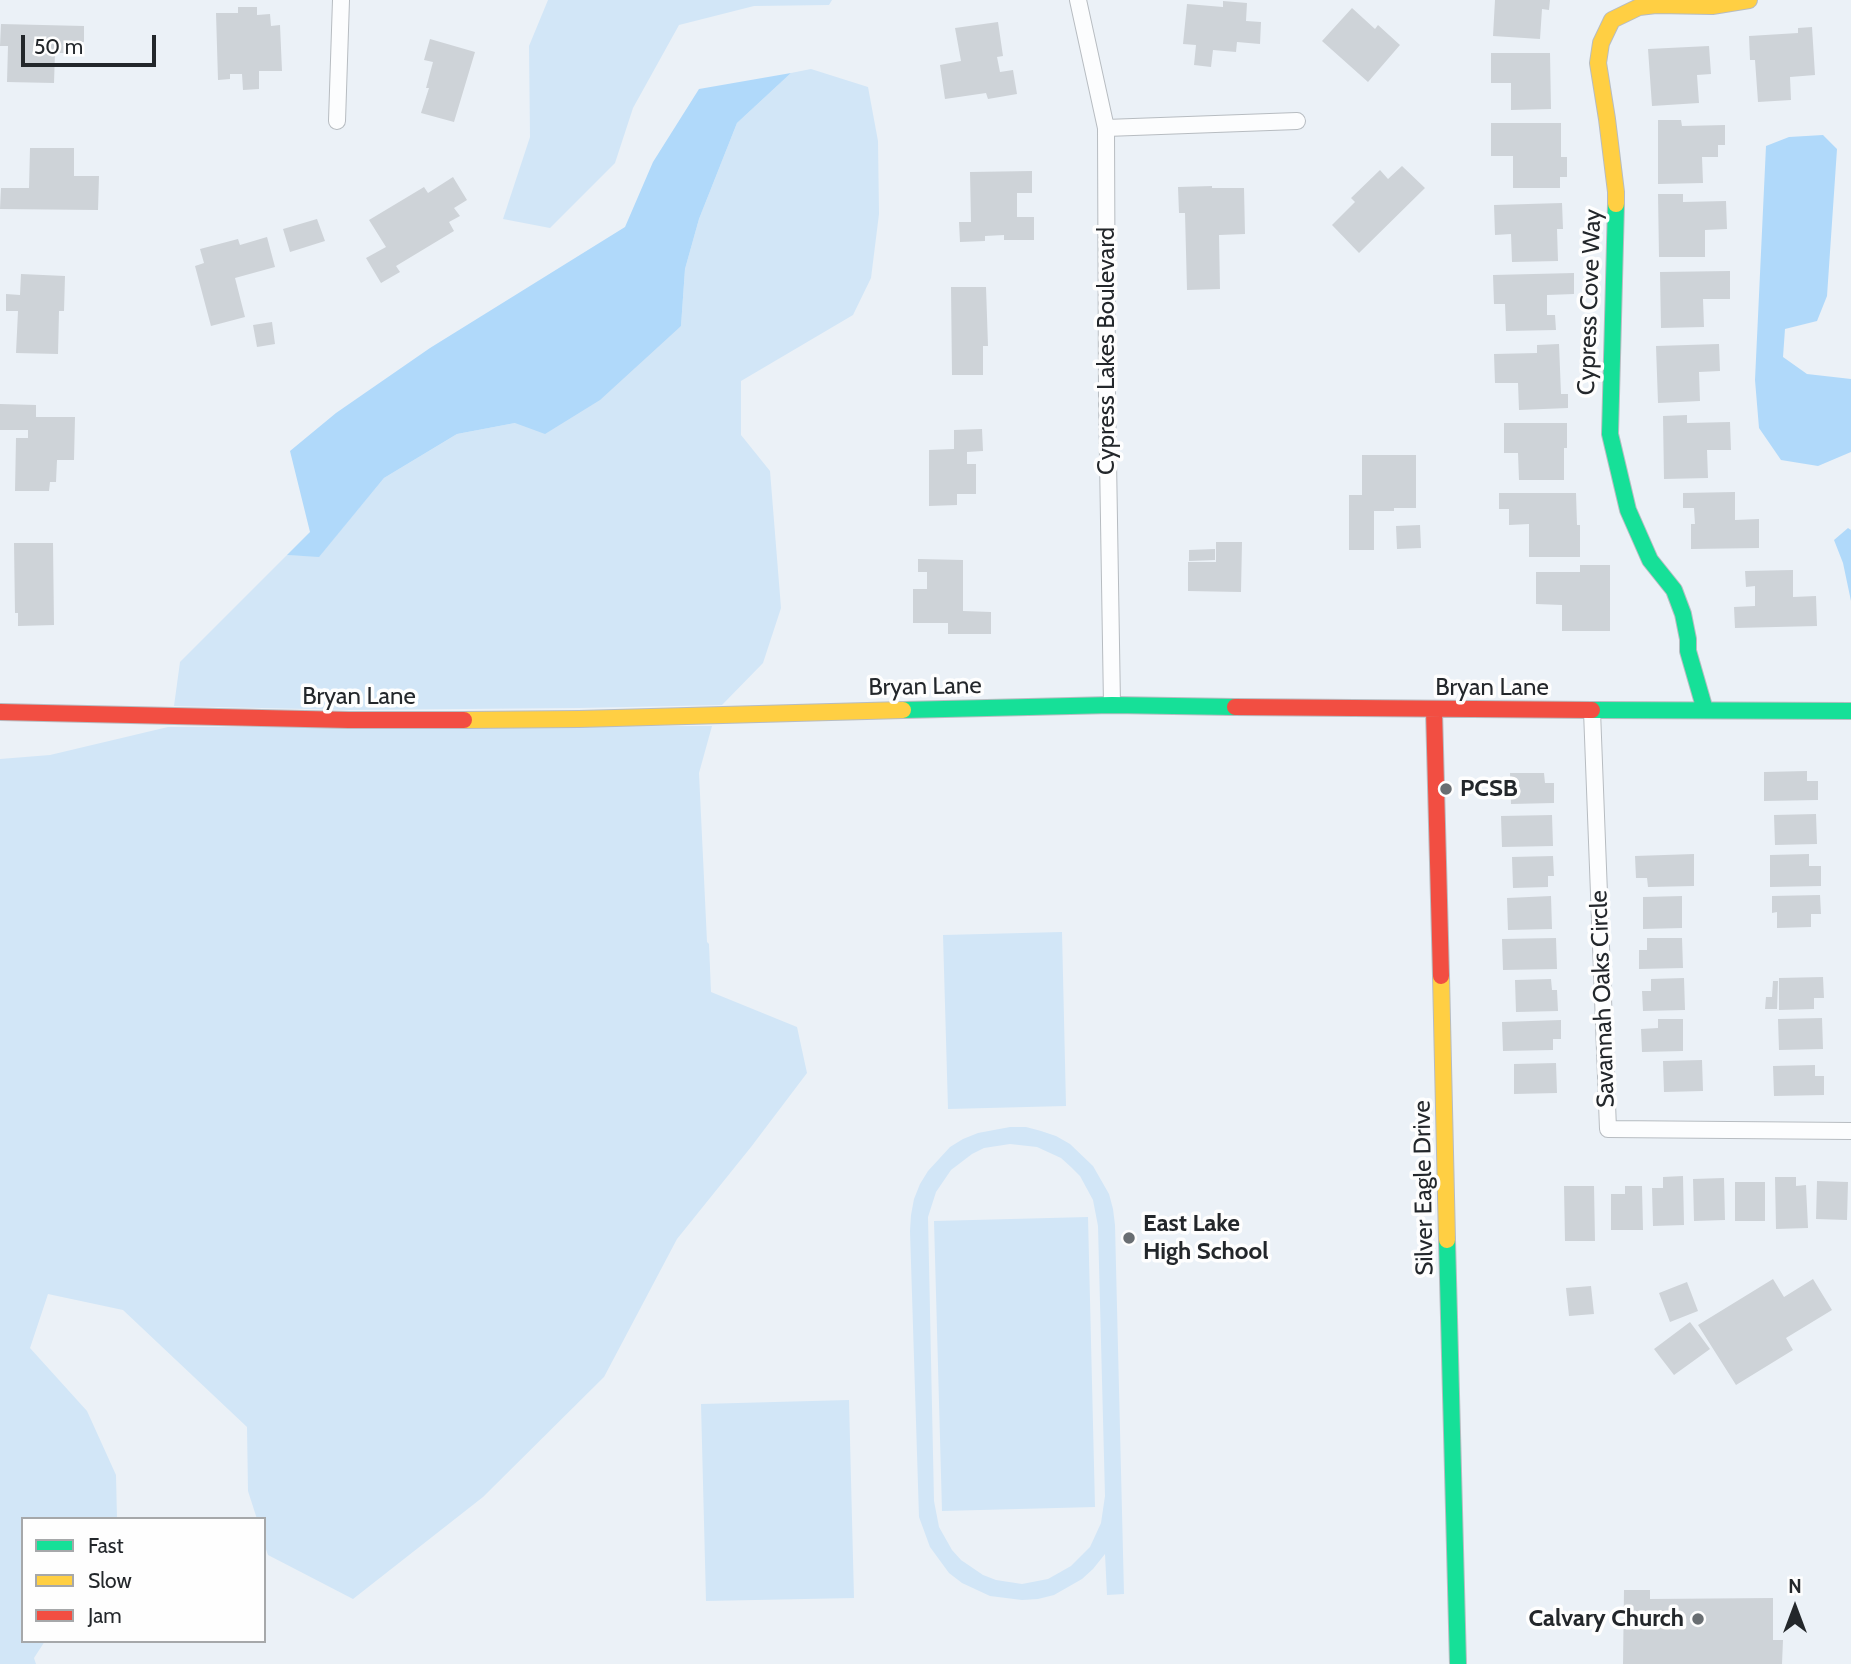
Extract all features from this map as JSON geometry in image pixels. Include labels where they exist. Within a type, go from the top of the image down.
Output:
[{"type":"street","points":[[337,121],[341,0]]},
{"type":"street","name":"Cypress Lakes Boulevard","points":[[1078,0],[1106,128],[1112,705]]},
{"type":"street","name":"Cypress Cove Way","points":[[1705,710],[1688,651],[1683,614],[1674,590],[1650,560],[1628,510],[1610,434],[1616,192],[1598,63],[1601,43],[1612,20],[1628,11],[1656,5],[1712,6],[1749,0]]},
{"type":"street","points":[[1106,128],[1297,121]]},
{"type":"street","name":"Bryan Lane","points":[[0,712],[403,720],[579,719],[1112,705],[1434,710],[1851,711]]},
{"type":"street","name":"Silver Eagle Drive","points":[[1434,710],[1458,1664]]},
{"type":"street","name":"Savannah Oaks Circle","points":[[1592,711],[1608,1129],[1851,1131]]},
{"type":"shaded area","points":[[548,0],[832,0],[829,5],[754,6],[679,25],[633,108],[615,163],[550,228],[503,219],[530,137],[529,46]]},
{"type":"shaded area","points":[[811,69],[868,87],[878,141],[879,214],[871,278],[853,315],[741,381],[741,435],[770,471],[781,608],[763,663],[722,705],[349,710],[174,706],[180,662],[287,555],[319,556],[384,478],[457,434],[515,423],[681,326],[685,269],[699,219],[737,123],[791,73]]},
{"type":"shaded area","points":[[712,726],[699,773],[711,992],[797,1027],[807,1073],[677,1239],[604,1377],[483,1497],[353,1599],[268,1555],[266,1517],[256,1517],[248,1491],[247,1427],[123,1310],[48,1294],[30,1348],[87,1411],[116,1475],[117,1517],[21,1517],[21,1643],[44,1643],[34,1658],[36,1664],[0,1664],[0,759],[50,755],[168,727]]},
{"type":"shaded area","points":[[1062,932],[1066,1106],[948,1109],[943,935]]},
{"type":"shaded area","points":[[1026,1127],[1056,1136],[1070,1144],[1093,1166],[1109,1194],[1115,1225],[1124,1594],[1107,1595],[1105,1554],[1082,1579],[1054,1595],[1022,1600],[990,1596],[962,1583],[949,1573],[930,1547],[919,1517],[911,1215],[914,1199],[928,1171],[950,1147],[978,1133]],"holes":[[[1010,1144],[1037,1147],[1061,1158],[1071,1167],[1080,1176],[1093,1200],[1098,1226],[1105,1496],[1101,1523],[1090,1547],[1071,1566],[1048,1579],[1022,1584],[983,1575],[961,1560],[939,1527],[934,1501],[928,1217],[936,1192],[951,1170],[972,1154],[984,1148]]]},
{"type":"shaded area","points":[[1088,1217],[1095,1507],[942,1511],[934,1221]]},
{"type":"shaded area","points":[[849,1400],[854,1598],[706,1601],[701,1404]]},
{"type":"water","points":[[791,73],[737,123],[699,219],[685,269],[681,326],[600,400],[545,434],[515,423],[457,434],[384,478],[319,557],[287,555],[310,532],[290,451],[336,413],[430,348],[625,227],[653,162],[699,89]]},
{"type":"water","points":[[1823,135],[1837,149],[1827,296],[1817,321],[1785,329],[1783,357],[1807,374],[1851,379],[1851,452],[1818,466],[1781,460],[1759,428],[1755,380],[1766,146],[1789,137]]},
{"type":"water","points":[[1848,528],[1851,530],[1851,601],[1843,563],[1834,540]]},
{"type":"building","points":[[1495,0],[1550,0],[1549,10],[1542,9],[1540,39],[1493,36]]},
{"type":"building","points":[[1223,1],[1247,3],[1246,21],[1261,22],[1260,44],[1237,42],[1236,52],[1213,50],[1211,67],[1194,65],[1196,45],[1183,44],[1187,4],[1223,7]]},
{"type":"building","points":[[238,7],[257,7],[257,15],[270,14],[271,26],[280,25],[282,71],[259,71],[259,89],[243,90],[242,74],[230,74],[230,79],[218,80],[216,13],[238,13]]},
{"type":"building","points":[[1352,8],[1375,29],[1378,25],[1400,45],[1368,82],[1322,41]]},
{"type":"building","points":[[998,22],[1003,56],[997,57],[1000,72],[1013,70],[1017,94],[988,99],[986,93],[945,99],[940,65],[961,61],[955,28]]},
{"type":"building","points":[[1,24],[84,26],[84,42],[69,42],[69,53],[55,53],[54,83],[7,82],[8,46],[0,46]]},
{"type":"building","points":[[1812,27],[1815,75],[1790,77],[1791,100],[1758,102],[1755,60],[1750,60],[1749,36],[1798,33],[1798,28]]},
{"type":"building","points":[[430,39],[475,52],[454,122],[421,113],[433,62],[424,60]]},
{"type":"building","points":[[1709,46],[1711,74],[1697,75],[1699,103],[1652,106],[1648,49]]},
{"type":"building","points":[[1491,53],[1550,53],[1551,109],[1511,110],[1511,83],[1491,83]]},
{"type":"building","points":[[1658,120],[1681,120],[1682,126],[1725,125],[1725,145],[1718,145],[1718,157],[1702,157],[1703,183],[1658,184]]},
{"type":"building","points":[[1491,123],[1561,123],[1561,157],[1567,157],[1567,177],[1560,177],[1560,188],[1513,188],[1513,156],[1491,156]]},
{"type":"building","points":[[30,148],[74,148],[74,176],[99,176],[98,210],[0,209],[1,188],[29,188]]},
{"type":"building","points":[[1402,166],[1425,188],[1359,253],[1332,225],[1355,202],[1351,198],[1380,170],[1388,179]]},
{"type":"building","points":[[1032,171],[1032,193],[1017,193],[1017,217],[1034,217],[1034,240],[1004,240],[1004,235],[985,236],[985,241],[960,242],[959,222],[971,222],[970,172]]},
{"type":"building","points":[[453,177],[467,200],[454,208],[460,216],[449,222],[454,231],[396,266],[400,272],[381,283],[366,258],[386,247],[369,220],[424,187],[428,193]]},
{"type":"building","points":[[1178,187],[1244,188],[1245,234],[1219,235],[1220,289],[1187,290],[1185,213],[1179,213]]},
{"type":"building","points":[[1658,194],[1683,194],[1683,202],[1726,201],[1727,229],[1705,230],[1705,257],[1659,257]]},
{"type":"building","points":[[1562,203],[1563,229],[1557,229],[1558,261],[1512,262],[1511,234],[1495,235],[1494,205]]},
{"type":"building","points":[[317,219],[325,241],[290,252],[283,229]]},
{"type":"building","points":[[267,237],[275,267],[235,278],[245,317],[211,326],[195,266],[204,263],[200,249],[238,239],[240,245]]},
{"type":"building","points":[[1730,271],[1730,299],[1703,299],[1704,327],[1661,328],[1660,272]]},
{"type":"building","points":[[1574,273],[1574,294],[1547,295],[1547,315],[1555,315],[1556,330],[1506,331],[1505,304],[1494,304],[1493,275]]},
{"type":"building","points":[[21,274],[65,276],[64,311],[59,311],[58,354],[16,353],[18,311],[6,311],[6,294],[20,295]]},
{"type":"building","points":[[951,287],[986,287],[988,346],[983,346],[983,375],[952,375]]},
{"type":"building","points":[[272,322],[275,344],[257,347],[253,325]]},
{"type":"building","points":[[1559,344],[1561,394],[1568,394],[1568,408],[1519,410],[1518,383],[1495,383],[1494,354],[1537,353],[1537,345]]},
{"type":"building","points":[[1719,344],[1720,371],[1699,372],[1700,401],[1658,403],[1656,346]]},
{"type":"building","points":[[0,404],[36,405],[36,417],[75,417],[74,460],[57,460],[56,482],[50,482],[49,491],[15,491],[16,438],[28,438],[28,430],[0,430]]},
{"type":"building","points":[[1687,415],[1687,423],[1730,422],[1731,450],[1707,450],[1708,478],[1664,479],[1663,416]]},
{"type":"building","points":[[1504,423],[1567,423],[1564,480],[1519,480],[1518,453],[1504,453]]},
{"type":"building","points":[[982,429],[983,451],[967,452],[967,464],[976,464],[976,494],[957,494],[957,505],[929,506],[929,450],[954,449],[954,430]]},
{"type":"building","points":[[1362,455],[1416,455],[1416,508],[1374,511],[1374,550],[1349,550],[1349,495],[1362,495]]},
{"type":"building","points":[[1735,492],[1735,520],[1759,519],[1759,548],[1691,549],[1691,524],[1695,524],[1694,508],[1683,508],[1683,493]]},
{"type":"building","points":[[1499,493],[1576,493],[1580,557],[1529,557],[1529,524],[1509,525],[1509,509],[1499,509]]},
{"type":"building","points":[[1420,525],[1421,548],[1397,549],[1396,526]]},
{"type":"building","points":[[1216,542],[1242,542],[1241,592],[1188,591],[1188,562],[1216,562]]},
{"type":"building","points":[[14,543],[53,543],[54,625],[18,626],[18,613],[15,613]]},
{"type":"building","points":[[1215,549],[1215,560],[1189,561],[1189,550]]},
{"type":"building","points":[[918,559],[963,560],[963,611],[991,612],[991,634],[948,634],[948,623],[913,623],[913,589],[927,589],[927,572],[918,572]]},
{"type":"building","points":[[1580,565],[1610,565],[1610,631],[1562,631],[1562,605],[1536,604],[1536,572],[1580,572]]},
{"type":"building","points":[[1793,570],[1793,597],[1816,596],[1817,626],[1735,628],[1734,607],[1755,606],[1755,586],[1746,587],[1745,571]]},
{"type":"building","points":[[1807,771],[1807,781],[1818,781],[1818,800],[1764,801],[1764,772]]},
{"type":"building","points":[[1510,773],[1544,773],[1545,783],[1554,783],[1554,803],[1511,804]]},
{"type":"building","points":[[1816,814],[1817,844],[1775,845],[1774,815]]},
{"type":"building","points":[[1552,815],[1553,846],[1502,847],[1501,816]]},
{"type":"building","points":[[1694,854],[1694,886],[1648,887],[1647,878],[1636,878],[1635,856]]},
{"type":"building","points":[[1809,854],[1809,866],[1821,866],[1821,886],[1770,887],[1770,855]]},
{"type":"building","points":[[1553,856],[1554,876],[1548,876],[1548,887],[1513,888],[1512,857]]},
{"type":"building","points":[[1820,895],[1821,914],[1811,914],[1811,927],[1777,928],[1777,912],[1772,913],[1772,896]]},
{"type":"building","points":[[1551,896],[1552,929],[1508,930],[1507,898]]},
{"type":"building","points":[[1682,896],[1682,928],[1643,929],[1643,897]]},
{"type":"building","points":[[1556,938],[1557,969],[1503,970],[1502,939]]},
{"type":"building","points":[[1647,938],[1682,938],[1683,968],[1639,969],[1639,950],[1647,950]]},
{"type":"building","points":[[1823,977],[1824,998],[1814,998],[1814,1009],[1779,1010],[1779,978]]},
{"type":"building","points":[[1684,978],[1685,1010],[1643,1011],[1642,991],[1651,991],[1651,979]]},
{"type":"building","points":[[1551,979],[1552,990],[1557,990],[1558,1011],[1516,1012],[1515,980]]},
{"type":"building","points":[[1773,981],[1778,981],[1777,1009],[1765,1009],[1766,997],[1772,997]]},
{"type":"building","points":[[1822,1018],[1823,1049],[1779,1050],[1778,1019]]},
{"type":"building","points":[[1658,1019],[1683,1019],[1683,1051],[1642,1052],[1641,1029],[1658,1028]]},
{"type":"building","points":[[1561,1020],[1561,1039],[1553,1039],[1553,1050],[1503,1051],[1502,1022]]},
{"type":"building","points":[[1702,1060],[1703,1091],[1664,1092],[1663,1061]]},
{"type":"building","points":[[1556,1063],[1557,1093],[1514,1094],[1514,1064]]},
{"type":"building","points":[[1815,1065],[1815,1076],[1824,1076],[1824,1095],[1774,1096],[1773,1066]]},
{"type":"building","points":[[1683,1176],[1684,1225],[1653,1226],[1652,1188],[1663,1188],[1663,1177]]},
{"type":"building","points":[[1775,1177],[1796,1177],[1796,1186],[1806,1185],[1808,1228],[1776,1229]]},
{"type":"building","points":[[1724,1178],[1725,1220],[1694,1221],[1693,1179]]},
{"type":"building","points":[[1817,1181],[1848,1182],[1847,1220],[1816,1219]]},
{"type":"building","points":[[1735,1182],[1765,1182],[1765,1221],[1735,1221]]},
{"type":"building","points":[[1564,1186],[1594,1186],[1595,1241],[1565,1241]]},
{"type":"building","points":[[1625,1186],[1642,1186],[1643,1230],[1611,1230],[1611,1194],[1625,1194]]},
{"type":"building","points":[[1773,1279],[1784,1297],[1813,1279],[1832,1310],[1786,1338],[1793,1350],[1736,1385],[1698,1325]]},
{"type":"building","points":[[1687,1282],[1698,1311],[1670,1322],[1659,1293]]},
{"type":"building","points":[[1591,1286],[1594,1314],[1569,1316],[1566,1288]]},
{"type":"building","points":[[1690,1322],[1710,1349],[1674,1375],[1654,1349]]},
{"type":"building","name":"Calvary Church","points":[[1624,1590],[1650,1590],[1650,1599],[1773,1598],[1773,1640],[1783,1640],[1782,1664],[1623,1664]]},
{"type":"traffic: fast","points":[[1616,204],[1610,434],[1628,510],[1650,560],[1674,590],[1683,614],[1688,651],[1705,710]]},
{"type":"traffic: fast","points":[[903,710],[1112,705],[1235,707]]},
{"type":"traffic: fast","points":[[1592,710],[1851,711]]},
{"type":"traffic: fast","points":[[1447,1240],[1458,1664]]},
{"type":"traffic: slow","points":[[1616,204],[1598,63],[1601,43],[1612,20],[1639,7],[1712,6],[1749,0]]},
{"type":"traffic: slow","points":[[464,720],[903,710]]},
{"type":"traffic: slow","points":[[1441,976],[1447,1240]]},
{"type":"traffic: jam","points":[[1235,707],[1592,710]]},
{"type":"traffic: jam","points":[[1434,710],[1441,976]]},
{"type":"traffic: jam","points":[[0,712],[464,720]]},
{"type":"place","name":"PCSB","points":[[1446,789]]},
{"type":"place","name":"East Lake High School","points":[[1129,1238]]},
{"type":"place","name":"Calvary Church","points":[[1698,1619]]}]
